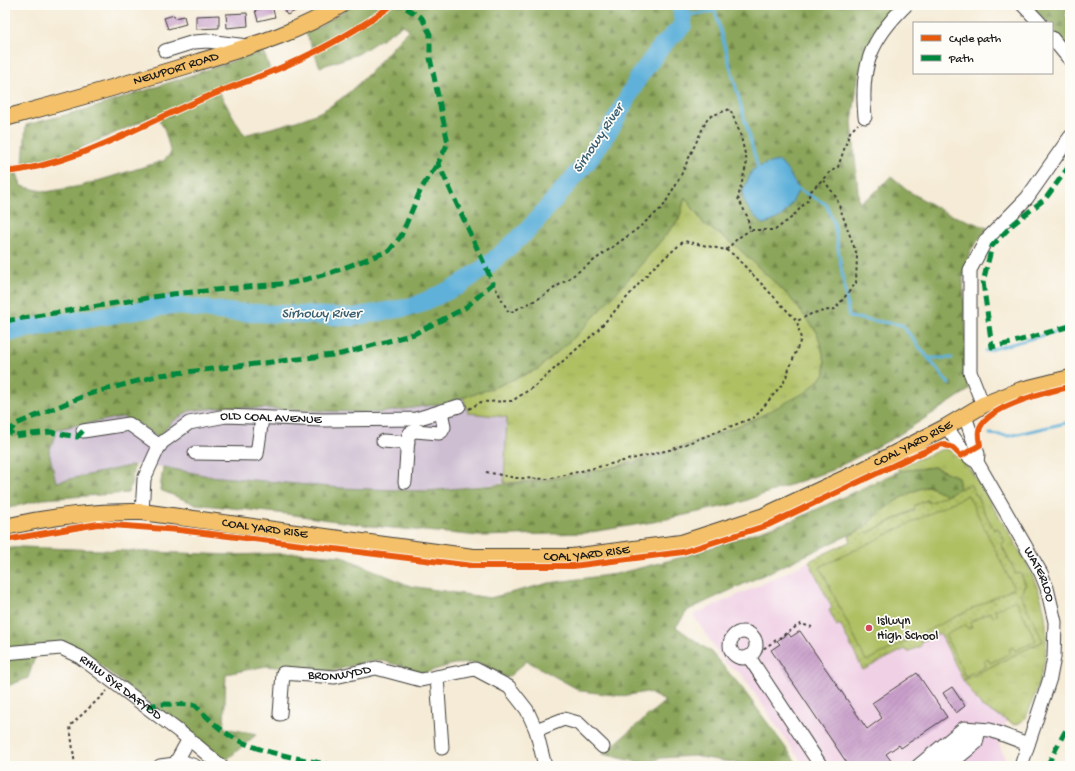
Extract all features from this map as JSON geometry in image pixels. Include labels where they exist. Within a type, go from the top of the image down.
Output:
[{"type":"main road","name":"NEWPORT ROAD","points":[[5,118],[115,87],[277,38],[303,26],[341,5]]},
{"type":"main road","name":"COAL YARD RISE","points":[[5,527],[56,516],[113,511],[142,512],[473,557],[572,557],[681,543],[764,516],[863,470],[946,427],[983,405],[1020,390],[1070,378]]},
{"type":"street","points":[[864,117],[862,93],[866,63],[874,45],[889,21],[906,5]]},
{"type":"street","points":[[1023,5],[1039,22]]},
{"type":"street","points":[[1053,39],[1070,60]]},
{"type":"street","points":[[165,51],[194,42],[208,41],[250,46]]},
{"type":"street","points":[[983,405],[970,372],[970,270],[986,240],[1027,198],[1070,137]]},
{"type":"street","name":"OLD COAL AVENUE","points":[[142,512],[144,479],[160,446],[189,423],[226,416],[323,420],[416,419],[459,406]]},
{"type":"street","points":[[405,482],[410,432],[439,433],[442,431],[444,427],[441,411]]},
{"type":"street","name":"WATERLOO","points":[[965,416],[978,454],[977,462]]},
{"type":"street","points":[[195,453],[257,454],[262,418]]},
{"type":"street","points":[[83,431],[129,424],[160,446]]},
{"type":"street","name":"WATERLOO","points":[[946,427],[956,438],[969,458],[977,462],[1038,568],[1047,588],[1053,608],[1055,630],[1054,657],[1050,678],[1021,766]]},
{"type":"street","points":[[383,441],[408,443]]},
{"type":"street","name":"RHIW SYR DAFYDD","points":[[5,652],[61,648],[80,657],[189,739],[221,766]]},
{"type":"street","points":[[752,654],[821,766]]},
{"type":"street","name":"BRONWYDD","points":[[280,714],[283,673],[335,677],[376,668],[421,680],[475,669],[509,687],[527,710],[536,730],[545,766]]},
{"type":"street","points":[[437,677],[442,748]]},
{"type":"street","points":[[536,730],[564,720],[578,723],[603,747]]},
{"type":"street","points":[[918,766],[964,728],[990,730],[1028,744]]},
{"type":"street","points":[[933,766],[979,730]]},
{"type":"street","points":[[948,766],[976,743],[979,730]]},
{"type":"street","points":[[160,766],[175,764],[189,739]]},
{"type":"street","points":[[178,760],[195,766]]},
{"type":"path","points":[[493,283],[509,313],[538,299],[607,252],[663,206],[680,177],[708,118],[730,109],[740,133],[747,162],[738,198],[747,216],[750,230]]},
{"type":"path","points":[[726,250],[738,238],[750,230],[775,230],[791,218],[808,200],[810,192],[838,167],[850,132],[864,117]]},
{"type":"path","points":[[797,321],[813,313],[835,309],[856,283],[857,255],[836,198],[823,179]]},
{"type":"path","points":[[459,406],[465,412],[481,402],[512,401],[535,386],[597,331],[654,267],[684,241],[726,250],[734,255],[797,321],[801,339],[784,382],[755,417],[673,449],[548,479],[516,478],[486,472]]},
{"type":"path","points":[[752,654],[763,649],[800,624],[812,627]]},
{"type":"path","points":[[75,766],[70,726],[115,683]]},
{"type":"shaded area","points":[[463,397],[468,413],[507,417],[504,483],[426,491],[341,488],[209,476],[163,467],[135,465],[56,482],[49,452],[57,429],[122,417],[139,424],[158,437],[173,421],[189,411],[225,407],[378,413],[446,403]]},
{"type":"shaded area","name":"Islwyn High School","points":[[970,484],[1012,723],[1007,721],[999,744],[1005,758],[1004,766],[804,766],[742,675],[725,663],[693,615],[775,578],[851,541],[849,536],[864,528],[867,533]]},
{"type":"green space","points":[[353,5],[897,5],[873,33],[858,78],[852,122],[859,203],[871,196],[891,176],[910,192],[946,213],[988,228],[970,251],[963,279],[969,390],[894,438],[832,470],[739,503],[653,522],[585,533],[480,536],[371,526],[287,514],[195,504],[160,490],[163,467],[209,476],[341,488],[426,491],[543,481],[635,463],[686,446],[751,421],[806,392],[825,374],[825,361],[817,332],[788,295],[736,246],[704,224],[685,197],[679,219],[634,273],[580,332],[538,369],[493,388],[446,403],[378,413],[225,407],[189,411],[173,421],[158,437],[139,424],[122,417],[57,429],[49,452],[56,482],[134,465],[128,493],[43,499],[5,509],[5,167],[15,166],[21,186],[46,192],[81,186],[163,161],[171,153],[164,128],[156,115],[67,154],[23,163],[26,125],[96,107],[263,51],[270,69],[217,89],[244,135],[311,116],[333,105],[345,96],[379,63],[409,29],[403,25],[358,54],[320,67],[306,33],[316,29]]},
{"type":"green space","points":[[1030,5],[1070,5],[1065,15],[1070,23],[1070,51],[1053,29],[1053,22],[1047,22]]},
{"type":"green space","points":[[685,197],[704,224],[736,246],[788,295],[817,332],[825,361],[825,374],[805,393],[784,405],[750,421],[690,444],[638,460],[585,473],[532,481],[504,483],[507,417],[468,413],[463,397],[493,388],[538,369],[580,332],[679,220]]},
{"type":"green space","points":[[943,449],[957,455],[974,476],[1022,554],[1037,586],[1042,601],[1046,626],[1045,658],[1029,712],[1018,724],[1013,725],[1012,723],[982,707],[963,680],[1043,641],[1019,593],[1026,585],[1020,573],[1016,575],[1001,543],[998,528],[994,530],[970,484],[960,489],[958,477],[934,467],[899,471],[897,468]]},
{"type":"green space","points":[[934,467],[958,477],[960,489],[948,495],[928,486],[910,493],[893,502],[864,528],[688,610],[676,627],[711,652],[742,688],[799,766],[748,766],[693,756],[661,758],[645,764],[603,754],[665,701],[647,692],[623,696],[581,691],[527,661],[507,678],[478,663],[454,664],[424,673],[380,660],[332,671],[266,666],[226,674],[224,728],[257,734],[224,762],[86,654],[63,642],[39,645],[28,678],[5,687],[5,549],[21,547],[232,555],[301,553],[341,556],[410,586],[490,598],[549,583],[616,574],[683,557],[796,519],[899,471]]},
{"type":"green space","points":[[970,484],[994,530],[998,528],[1005,541],[1001,544],[1016,574],[1020,573],[1026,585],[1023,587],[1024,591],[1020,593],[1043,641],[963,680],[940,633],[920,642],[921,646],[907,652],[905,649],[863,670],[840,624],[837,626],[829,610],[832,608],[809,561],[851,541],[849,536],[864,528],[867,533],[915,510],[914,506],[927,500],[929,503]]},
{"type":"green space","points":[[928,486],[948,495],[929,503],[927,500],[914,506],[915,509],[867,533],[864,528],[893,502]]},
{"type":"green space","points":[[968,495],[1014,588],[866,661],[820,567]]},
{"type":"green space","points":[[1016,600],[1036,641],[1015,651],[1013,647],[1009,649],[1011,653],[990,663],[988,659],[984,661],[986,666],[965,676],[945,635],[966,625],[968,629],[972,627],[970,622],[990,612],[993,617],[997,615],[995,610]]},
{"type":"water","points":[[778,161],[782,164],[799,189],[786,212],[776,219],[763,224],[746,205],[743,191],[752,170]]},
{"type":"building","points":[[281,5],[301,5],[302,8],[287,15]]},
{"type":"building","points":[[272,6],[275,17],[258,21],[255,10]]},
{"type":"building","points":[[247,13],[248,26],[227,28],[226,14]]},
{"type":"building","points":[[174,15],[175,18],[184,16],[186,24],[168,29],[164,18]]},
{"type":"building","points":[[219,15],[219,28],[196,29],[196,16]]},
{"type":"building","points":[[800,631],[867,729],[882,718],[872,703],[917,673],[947,717],[901,748],[899,745],[886,754],[892,762],[885,766],[849,766],[771,650],[780,644],[777,641],[788,633],[791,637]]},
{"type":"building","points":[[952,687],[965,706],[956,713],[943,693]]},
{"type":"waterway","name":"Sirhowy River","points":[[5,334],[23,329],[172,305],[228,312],[352,317],[415,306],[458,286],[487,266],[527,231],[587,162],[612,126],[640,75],[661,47],[683,25],[681,5]]},
{"type":"waterway","points":[[682,16],[715,11],[758,168],[761,169]]},
{"type":"waterway","points":[[796,188],[826,204],[834,223],[849,317],[902,325],[949,384]]},
{"type":"waterway","points":[[986,351],[1070,328]]},
{"type":"waterway","points":[[928,358],[952,358]]},
{"type":"waterway","points":[[990,434],[1009,436],[1070,422]]},
{"type":"marked path","points":[[83,431],[77,437],[51,432],[13,436],[10,431],[16,424],[89,394],[160,375],[341,354],[414,334],[465,308],[493,283],[438,163],[448,143],[430,58],[430,34],[422,18],[401,5]]},
{"type":"marked path","points":[[5,321],[172,294],[291,283],[327,274],[389,251],[401,236],[421,189],[438,163]]},
{"type":"marked path","points":[[1070,165],[1046,198],[1012,225],[992,246],[983,282],[992,347],[1070,326]]},
{"type":"marked path","points":[[147,707],[158,704],[195,705],[226,733],[249,745],[273,753],[334,766]]},
{"type":"marked path","points":[[1047,766],[1070,722]]},
{"type":"cycle path","points":[[5,172],[56,162],[105,144],[211,95],[276,70],[314,52],[368,22],[392,5]]},
{"type":"cycle path","points":[[5,540],[98,524],[179,530],[473,566],[573,566],[683,552],[768,525],[942,444],[953,448],[961,456],[980,445],[980,426],[998,411],[1036,395],[1070,387]]},
{"type":"place","name":"Islwyn High School","points":[[869,628]]}]
